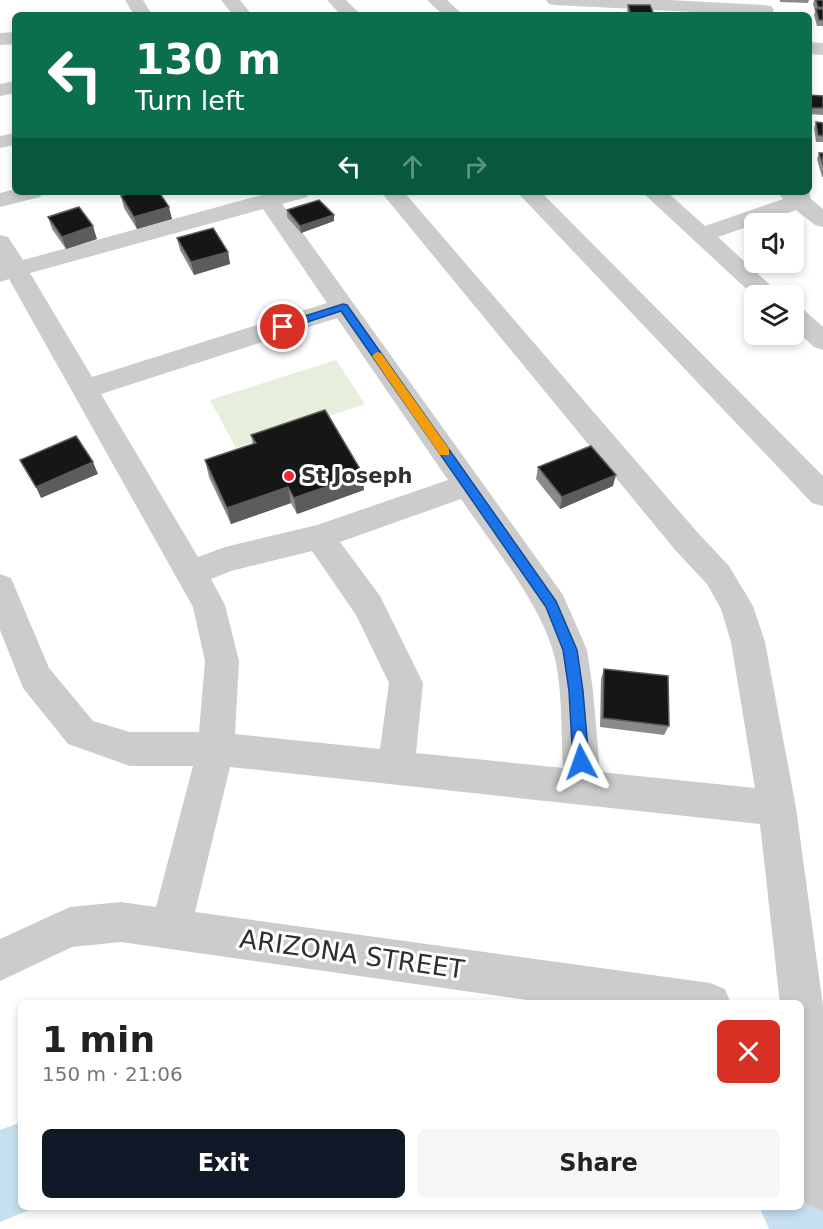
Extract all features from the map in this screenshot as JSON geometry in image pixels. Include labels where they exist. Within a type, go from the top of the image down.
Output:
[{"type":"street","points":[[230,0],[240,12]]},
{"type":"street","points":[[336,0],[348,12]]},
{"type":"street","points":[[436,0],[450,12]]},
{"type":"street","points":[[541,0],[554,12]]},
{"type":"street","points":[[555,0],[764,8]]},
{"type":"street","points":[[0,200],[20,195]]},
{"type":"street","points":[[8,271],[287,195]]},
{"type":"street","points":[[395,195],[724,586],[737,606],[748,642],[777,808],[809,1017],[808,1123],[823,1187]]},
{"type":"street","points":[[531,195],[823,495]]},
{"type":"street","points":[[656,195],[757,285]]},
{"type":"street","points":[[700,235],[796,195],[823,220]]},
{"type":"street","points":[[268,200],[551,604],[570,650],[576,691],[583,786]]},
{"type":"street","points":[[0,242],[8,271],[85,389],[208,605],[222,661],[216,749],[170,929]]},
{"type":"street","points":[[85,389],[343,307]]},
{"type":"street","points":[[804,324],[823,341]]},
{"type":"street","points":[[191,574],[225,560],[319,537],[468,485]]},
{"type":"street","points":[[319,537],[368,606],[406,683],[396,767]]},
{"type":"street","points":[[0,587],[35,677],[81,733],[130,749],[216,749],[777,808]]},
{"type":"street","name":"ARIZONA STREET","points":[[0,960],[70,927],[121,922],[681,1000]]},
{"type":"green space","points":[[336,360],[365,404],[236,448],[210,400]]},
{"type":"building","points":[[816,0],[823,0],[823,7],[818,7]]},
{"type":"building","points":[[628,5],[650,5],[653,12],[630,12]]},
{"type":"building","points":[[816,9],[823,9],[823,20],[819,20]]},
{"type":"building","points":[[812,95],[823,96],[823,108],[812,108]]},
{"type":"building","points":[[816,122],[823,123],[823,136],[818,135]]},
{"type":"building","points":[[819,153],[823,153],[823,165]]},
{"type":"building","points":[[161,195],[169,207],[134,217],[121,196]]},
{"type":"building","points":[[319,200],[334,215],[300,226],[287,210]]},
{"type":"building","points":[[79,207],[93,226],[62,237],[48,217]]},
{"type":"building","points":[[213,228],[228,252],[191,262],[177,238]]},
{"type":"building","points":[[325,410],[363,474],[294,498],[288,487],[227,508],[205,460],[256,443],[251,435]]},
{"type":"building","points":[[76,436],[93,462],[36,487],[20,460]]},
{"type":"building","points":[[591,446],[616,475],[562,497],[538,467]]},
{"type":"building","points":[[604,669],[668,676],[669,726],[603,718]]},
{"type":"waterway","points":[[0,1177],[18,1168]]},
{"type":"waterway","points":[[804,1199],[823,1206]]},
{"type":"slow traffic","points":[[377,356],[445,452]]},
{"type":"place","name":"St Joseph","points":[[289,476]]},
{"type":"route","points":[[283,327],[343,307],[551,604],[570,650],[576,691],[581,762]]}]
